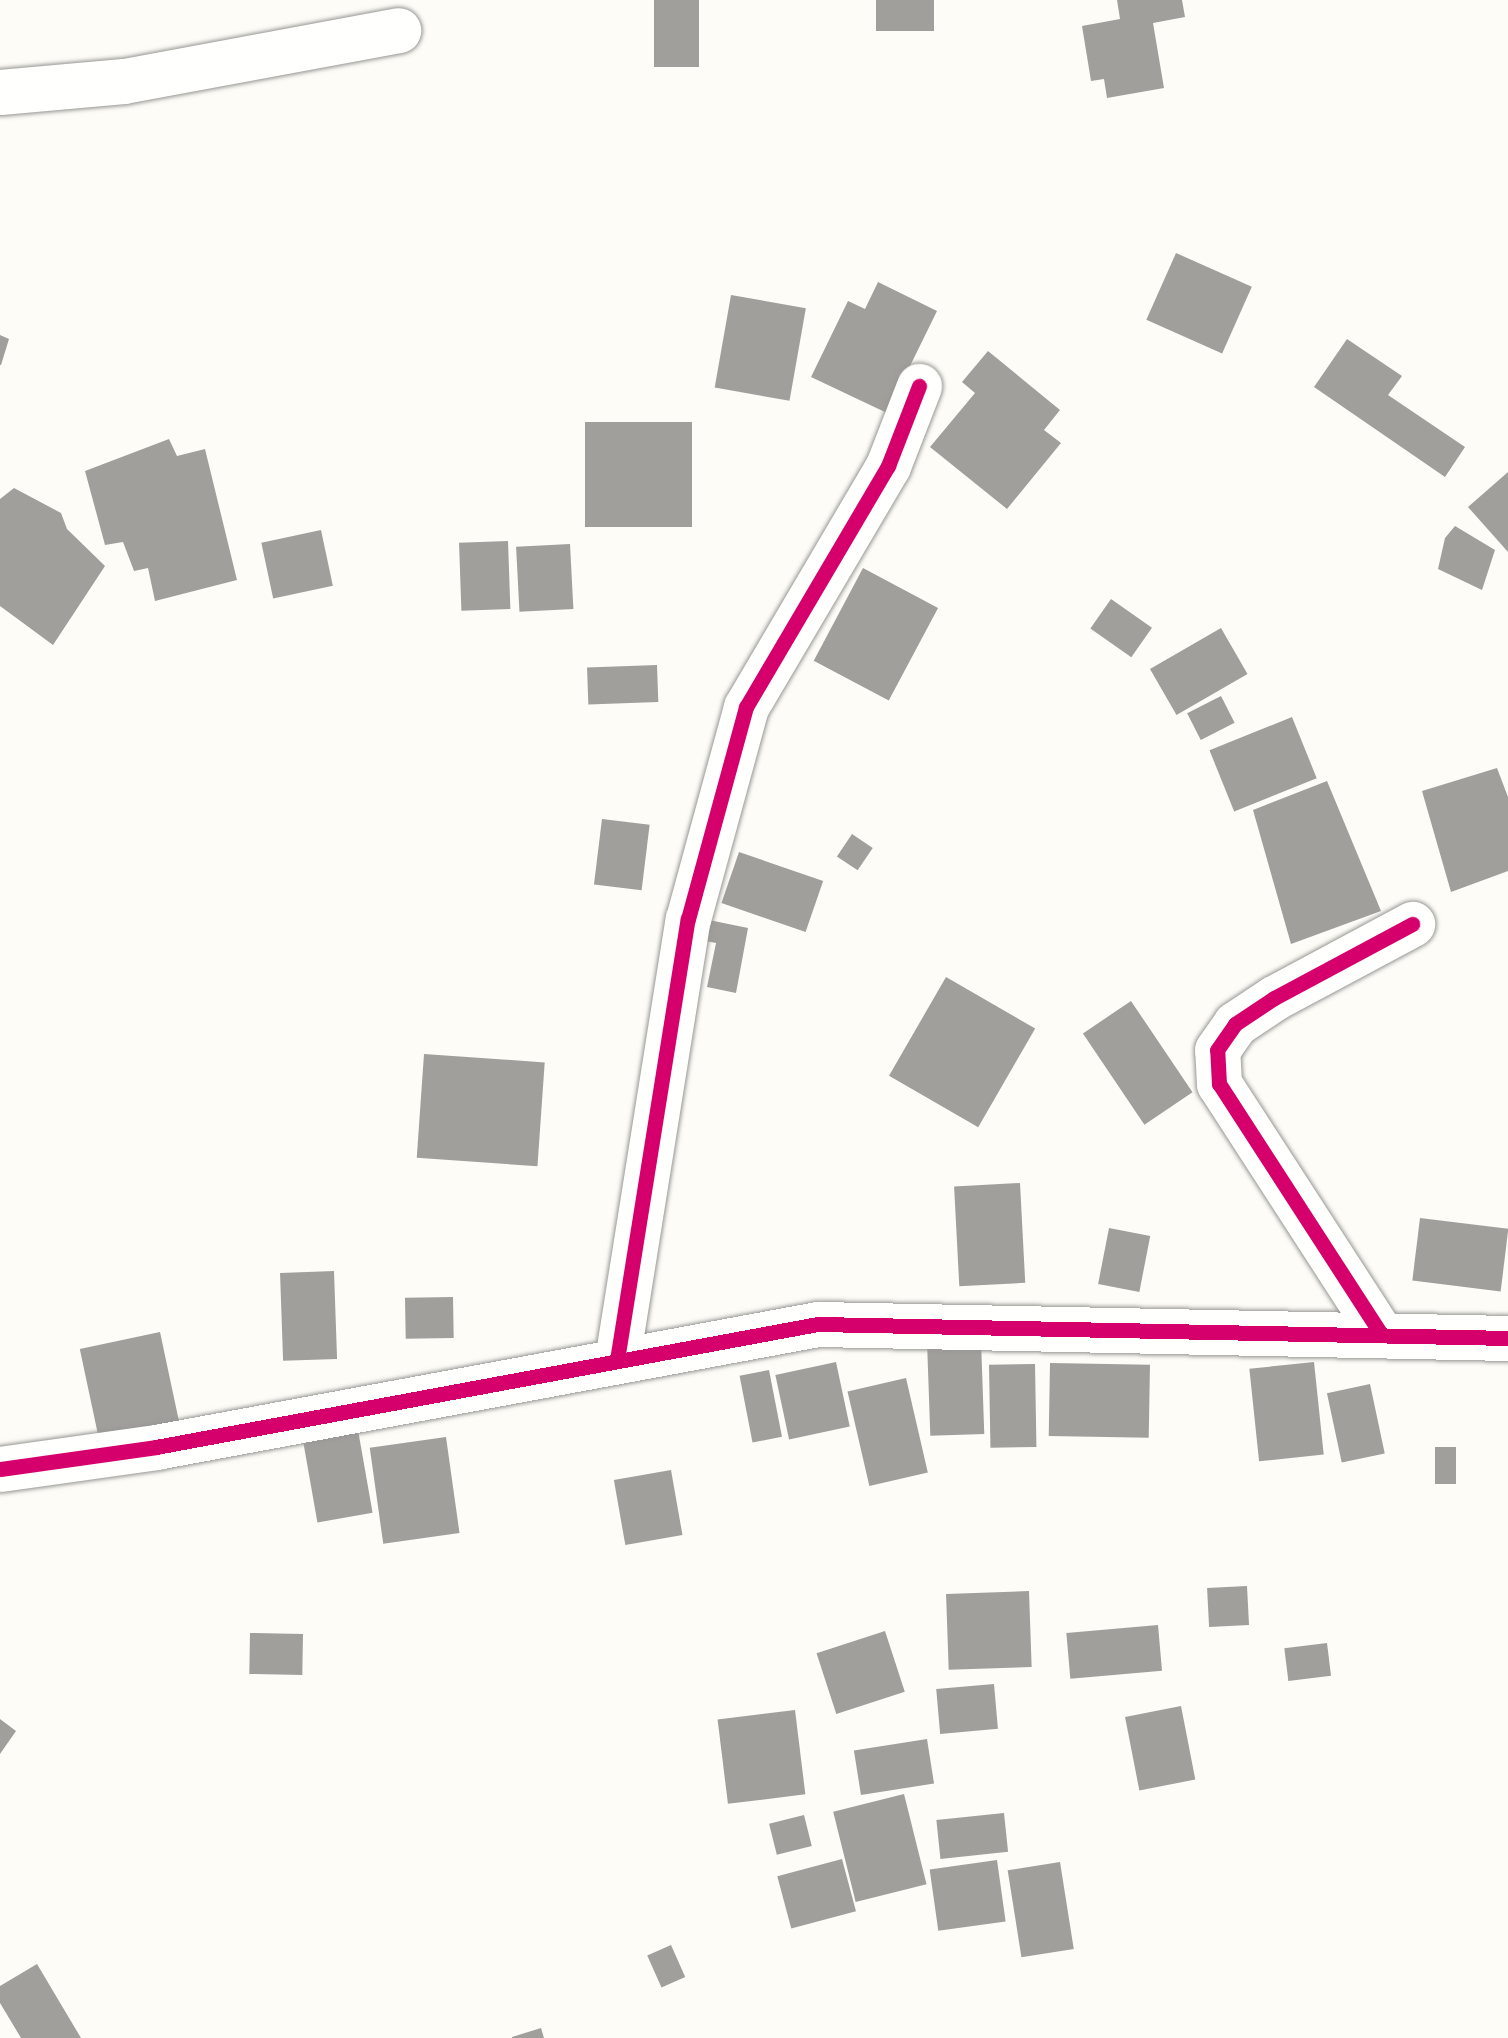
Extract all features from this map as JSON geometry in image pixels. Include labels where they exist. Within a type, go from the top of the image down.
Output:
[{"type":"street","points":[[0,92],[124,81],[398,30]]},
{"type":"street","points":[[617,1360],[688,919],[746,707],[888,466],[919,386]]},
{"type":"street","points":[[1381,1334],[1220,1084],[1218,1050],[1235,1024],[1274,998],[1412,924]]},
{"type":"street","points":[[0,1469],[156,1447],[818,1324],[1508,1338]]},
{"type":"building","points":[[654,0],[699,0],[699,67],[654,67]]},
{"type":"building","points":[[876,0],[934,0],[934,31],[876,31]]},
{"type":"building","points":[[1117,0],[1182,0],[1185,17],[1153,23],[1164,88],[1107,98],[1104,79],[1091,81],[1082,26],[1120,19]]},
{"type":"building","points":[[1176,253],[1252,287],[1222,353],[1146,320]]},
{"type":"building","points":[[878,282],[937,311],[887,413],[811,377],[848,301],[865,309]]},
{"type":"building","points":[[731,295],[806,308],[790,401],[715,388]]},
{"type":"building","points":[[0,335],[9,339],[1,365],[0,365]]},
{"type":"building","points":[[1347,339],[1402,376],[1388,395],[1465,447],[1445,477],[1314,387]]},
{"type":"building","points":[[988,351],[1060,410],[1044,430],[1061,443],[1007,509],[930,447],[975,393],[962,382]]},
{"type":"building","points":[[585,422],[692,422],[692,527],[585,527]]},
{"type":"building","points":[[169,439],[177,456],[205,449],[237,580],[155,601],[148,568],[134,571],[123,542],[105,545],[85,471]]},
{"type":"building","points":[[1508,472],[1508,552],[1468,507]]},
{"type":"building","points":[[14,488],[61,513],[67,529],[105,566],[53,645],[0,606],[0,499]]},
{"type":"building","points":[[1455,526],[1495,550],[1482,590],[1438,569],[1445,538]]},
{"type":"building","points":[[321,530],[333,586],[273,598],[261,543]]},
{"type":"building","points":[[508,541],[510,609],[461,611],[459,543]]},
{"type":"building","points":[[570,544],[573,609],[519,612],[516,547]]},
{"type":"building","points":[[863,568],[938,608],[889,701],[814,661]]},
{"type":"building","points":[[1111,599],[1152,628],[1131,657],[1090,628]]},
{"type":"building","points":[[1221,628],[1248,674],[1176,715],[1150,669]]},
{"type":"building","points":[[657,665],[658,702],[588,704],[587,667]]},
{"type":"building","points":[[1221,696],[1235,723],[1201,740],[1187,713]]},
{"type":"building","points":[[1292,717],[1317,778],[1234,812],[1209,750]]},
{"type":"building","points":[[1497,768],[1508,797],[1508,871],[1451,892],[1422,791]]},
{"type":"building","points":[[1327,781],[1381,911],[1291,944],[1253,810]]},
{"type":"building","points":[[602,819],[650,825],[642,890],[594,885]]},
{"type":"building","points":[[852,834],[873,848],[858,870],[837,856]]},
{"type":"building","points":[[739,852],[823,881],[806,932],[721,903]]},
{"type":"building","points":[[704,919],[748,928],[736,993],[707,987],[716,943],[700,940]]},
{"type":"building","points":[[946,977],[1035,1028],[978,1127],[889,1076]]},
{"type":"building","points":[[1131,1001],[1193,1092],[1144,1125],[1083,1033]]},
{"type":"building","points":[[424,1054],[545,1062],[537,1166],[417,1158]]},
{"type":"building","points":[[1020,1183],[1025,1283],[959,1286],[954,1186]]},
{"type":"building","points":[[1420,1218],[1508,1229],[1501,1291],[1412,1281]]},
{"type":"building","points":[[1109,1228],[1150,1236],[1139,1292],[1098,1284]]},
{"type":"building","points":[[334,1271],[337,1359],[283,1361],[280,1273]]},
{"type":"building","points":[[453,1297],[454,1338],[406,1339],[405,1298]]},
{"type":"building","points":[[160,1332],[179,1422],[99,1439],[80,1349]]},
{"type":"building","points":[[981,1340],[984,1434],[930,1436],[927,1342]]},
{"type":"building","points":[[836,1362],[850,1427],[789,1439],[775,1375]]},
{"type":"building","points":[[1314,1362],[1324,1454],[1259,1461],[1249,1369]]},
{"type":"building","points":[[1050,1363],[1150,1365],[1149,1438],[1049,1436]]},
{"type":"building","points":[[1035,1364],[1036,1447],[990,1448],[989,1365]]},
{"type":"building","points":[[769,1370],[782,1437],[753,1442],[740,1376]]},
{"type":"building","points":[[906,1378],[928,1473],[869,1486],[848,1391]]},
{"type":"building","points":[[1370,1384],[1385,1453],[1342,1463],[1327,1393]]},
{"type":"building","points":[[358,1430],[373,1513],[317,1522],[303,1440]]},
{"type":"building","points":[[446,1437],[459,1533],[383,1544],[370,1448]]},
{"type":"building","points":[[1435,1447],[1456,1447],[1456,1484],[1435,1484]]},
{"type":"building","points":[[671,1470],[682,1535],[625,1545],[614,1480]]},
{"type":"building","points":[[1247,1586],[1249,1625],[1209,1627],[1207,1588]]},
{"type":"building","points":[[1029,1591],[1032,1667],[949,1670],[946,1594]]},
{"type":"building","points":[[1158,1625],[1162,1671],[1070,1679],[1066,1633]]},
{"type":"building","points":[[885,1631],[905,1692],[836,1714],[817,1653]]},
{"type":"building","points":[[250,1633],[303,1634],[302,1675],[249,1674]]},
{"type":"building","points":[[1327,1643],[1331,1676],[1288,1681],[1284,1648]]},
{"type":"building","points":[[994,1684],[998,1729],[940,1734],[936,1689]]},
{"type":"building","points":[[1181,1706],[1195,1780],[1139,1790],[1125,1717]]},
{"type":"building","points":[[795,1710],[805,1794],[728,1804],[718,1720]]},
{"type":"building","points":[[0,1719],[16,1731],[0,1754]]},
{"type":"building","points":[[927,1739],[934,1783],[861,1795],[854,1751]]},
{"type":"building","points":[[904,1794],[926,1884],[856,1902],[833,1812]]},
{"type":"building","points":[[1004,1813],[1008,1852],[940,1859],[936,1820]]},
{"type":"building","points":[[804,1815],[812,1846],[777,1855],[769,1824]]},
{"type":"building","points":[[842,1859],[856,1911],[791,1929],[777,1876]]},
{"type":"building","points":[[997,1860],[1006,1921],[938,1931],[930,1869]]},
{"type":"building","points":[[1060,1862],[1074,1949],[1021,1957],[1008,1870]]},
{"type":"building","points":[[671,1945],[685,1977],[661,1988],[647,1956]]},
{"type":"building","points":[[37,1964],[81,2038],[21,2038],[0,2003],[0,1986]]},
{"type":"building","points":[[541,2028],[544,2038],[512,2038],[512,2037]]},
{"type":"cycle path","points":[[617,1360],[688,919],[746,707],[888,466],[919,386]]},
{"type":"cycle path","points":[[1381,1334],[1219,1084],[1217,1050],[1235,1024],[1274,998],[1412,924]]},
{"type":"cycle path","points":[[0,1469],[156,1447],[818,1324],[1508,1338]]}]
